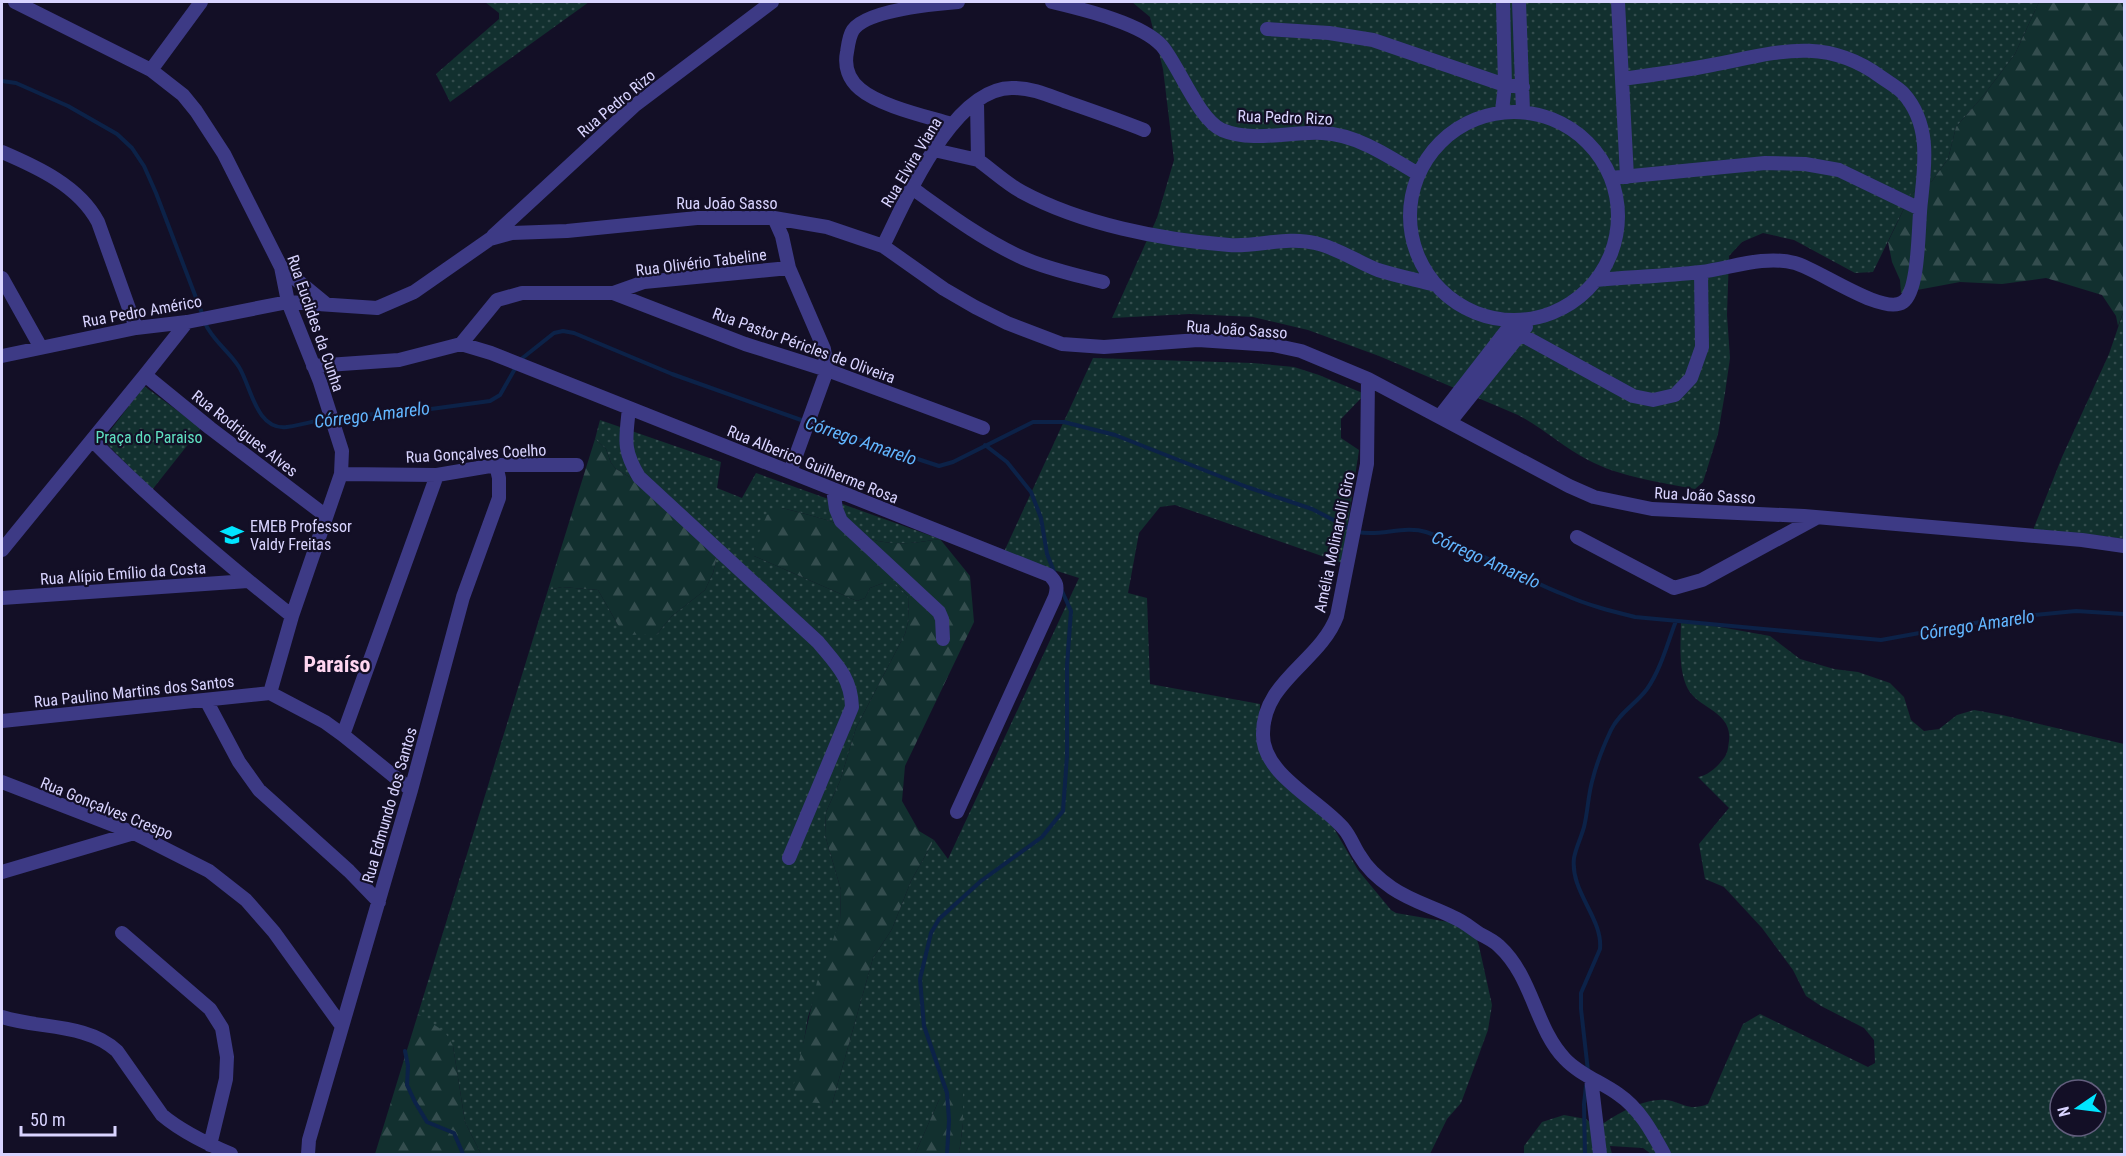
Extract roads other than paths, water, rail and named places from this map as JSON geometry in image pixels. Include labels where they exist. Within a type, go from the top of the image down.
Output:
[{"type":"street","name":"Rua Euclides da Cunha","points":[[15,2],[151,70],[183,95],[224,154],[281,267],[288,302],[332,418],[342,451],[341,474],[292,616],[270,693]]},
{"type":"street","points":[[151,70],[201,2]]},
{"type":"street","name":"Rua Pedro Rizo","points":[[490,239],[634,106],[772,2]]},
{"type":"street","points":[[951,124],[879,101],[860,90],[849,77],[845,61],[853,30],[865,21],[906,8],[958,2]]},
{"type":"street","name":"Rua Pedro Rizo","points":[[1053,2],[1119,21],[1143,32],[1161,45],[1209,120],[1221,130],[1237,134],[1258,135],[1325,132],[1370,147],[1418,174]]},
{"type":"street","points":[[1502,111],[1505,85],[1503,2]]},
{"type":"street","points":[[1519,2],[1523,111]]},
{"type":"street","points":[[1618,2],[1627,177]]},
{"type":"street","points":[[1267,29],[1329,33],[1373,40],[1505,85],[1523,87]]},
{"type":"street","points":[[1596,280],[1701,272],[1763,261],[1780,261],[1796,264],[1877,302],[1893,306],[1903,303],[1909,296],[1916,269],[1926,159],[1923,132],[1903,92],[1871,69],[1846,57],[1817,51],[1785,50],[1670,73],[1622,79]]},
{"type":"street","name":"Rua Elvira Viana","points":[[883,246],[912,188],[951,124],[993,90],[1014,88],[1032,91],[1144,130]]},
{"type":"street","points":[[977,102],[978,160]]},
{"type":"street","points":[[1445,419],[1514,328],[1571,303],[1596,280],[1613,249],[1618,213],[1611,178],[1598,153],[1577,132],[1551,117],[1523,111],[1502,111],[1475,118],[1452,131],[1432,150],[1418,174],[1410,202],[1411,232],[1419,260],[1436,285],[1452,300],[1471,311],[1514,328],[1633,396],[1653,400],[1675,395],[1691,378],[1701,347],[1701,272]]},
{"type":"street","points":[[934,150],[978,160],[1021,192],[1093,222],[1193,241],[1232,245],[1283,241],[1314,242],[1378,269],[1436,285]]},
{"type":"street","points":[[2,152],[32,165],[81,197],[90,207],[98,222],[136,328]]},
{"type":"street","points":[[1611,178],[1765,163],[1805,164],[1839,170],[1920,209]]},
{"type":"street","points":[[912,188],[973,230],[1022,257],[1061,272],[1103,282]]},
{"type":"street","points":[[774,218],[782,237],[789,268],[821,339],[827,370],[790,472]]},
{"type":"street","name":"Rua João Sasso","points":[[288,302],[377,308],[414,292],[490,239],[512,233],[567,231],[662,220],[774,218],[827,227],[883,246],[975,307],[1007,323],[1062,344],[1104,347],[1198,340],[1273,345],[1310,354],[1368,379],[1569,486],[1613,502],[1652,509],[1816,518],[2082,540],[2124,546]]},
{"type":"street","points":[[281,267],[326,304]]},
{"type":"street","name":"Rua Olivério Tabeline","points":[[461,344],[497,300],[522,293],[613,293],[644,282],[789,268]]},
{"type":"street","points":[[2,278],[40,346]]},
{"type":"street","name":"Rua Pastor Péricles de Oliveira","points":[[613,293],[745,344],[827,370],[983,428]]},
{"type":"street","name":"Rua Pedro Américo","points":[[2,356],[40,346],[288,302]]},
{"type":"street","points":[[2,550],[145,375],[198,319]]},
{"type":"street","points":[[313,366],[399,360],[461,344]]},
{"type":"street","name":"Rua Alberico Guilherme Rosa","points":[[461,344],[629,408],[1049,575],[1055,581],[1057,589],[1055,597],[957,812]]},
{"type":"street","name":"Rua Rodrigues Alves","points":[[145,375],[210,428],[326,516]]},
{"type":"street","name":"Amélia Molinarolli Giro","points":[[1368,379],[1367,464],[1337,616],[1332,630],[1323,642],[1284,680],[1269,701],[1262,738],[1266,753],[1276,768],[1293,785],[1346,831],[1360,858],[1374,875],[1427,907],[1454,917],[1498,945],[1523,977],[1555,1045],[1565,1059],[1618,1094],[1638,1112],[1651,1129],[1664,1155]]},
{"type":"street","points":[[629,408],[625,442],[629,460],[639,477],[818,642],[840,668],[852,691],[852,707],[789,858]]},
{"type":"street","points":[[92,440],[152,498],[292,616]]},
{"type":"street","name":"Rua Gonçalves Coelho","points":[[341,474],[437,475],[496,465],[577,465]]},
{"type":"street","name":"Rua Edmundo dos Santos","points":[[308,1155],[309,1140],[411,790],[463,597],[500,498],[496,465]]},
{"type":"street","points":[[343,735],[437,475]]},
{"type":"street","points":[[833,489],[836,509],[842,521],[939,612],[942,619],[943,639]]},
{"type":"street","points":[[1577,537],[1674,588],[1702,580],[1816,518]]},
{"type":"street","name":"Rua Alípio Emílio da Costa","points":[[2,598],[248,581]]},
{"type":"street","points":[[270,693],[325,722],[411,790]]},
{"type":"street","name":"Rua Paulino Martins dos Santos","points":[[2,721],[270,693]]},
{"type":"street","points":[[206,700],[247,776],[379,902]]},
{"type":"street","name":"Rua Gonçalves Crespo","points":[[2,782],[134,833],[209,871],[246,900],[274,932],[341,1025]]},
{"type":"street","points":[[2,872],[134,833]]},
{"type":"street","points":[[122,933],[210,1009],[222,1028],[227,1049],[225,1079],[210,1145]]},
{"type":"street","points":[[2,1017],[93,1035],[108,1042],[117,1051],[162,1115],[210,1145],[231,1155]]},
{"type":"street","points":[[1591,1078],[1600,1155]]},
{"type":"waterway","name":"Córrego Amarelo","points":[[2,81],[16,83],[68,106],[117,134],[132,148],[144,166],[156,193],[203,316]]},
{"type":"waterway","name":"Córrego Amarelo","points":[[205,323],[239,367],[256,406],[268,422],[287,427],[328,418]]},
{"type":"waterway","name":"Córrego Amarelo","points":[[520,360],[554,333],[563,331],[574,333],[672,374],[804,421]]},
{"type":"waterway","name":"Córrego Amarelo","points":[[336,417],[416,411],[490,401],[500,395],[516,367]]},
{"type":"waterway","name":"Córrego Amarelo","points":[[811,424],[939,466],[953,462],[1033,422],[1064,422],[1115,435],[1247,487],[1312,509],[1351,529]]},
{"type":"waterway","points":[[985,445],[1007,462],[1031,492],[1041,518],[1047,554],[1055,574]]},
{"type":"waterway","name":"Córrego Amarelo","points":[[1358,532],[1409,530],[1426,532],[1573,599],[1635,617],[1881,640],[2002,618],[2076,611],[2124,614]]},
{"type":"waterway","points":[[947,1154],[949,1120],[947,1093],[924,1026],[920,979],[931,933],[939,919],[981,881],[1042,837],[1063,811],[1067,756],[1067,665],[1071,611],[1061,589]]},
{"type":"waterway","points":[[1588,1071],[1581,993],[1600,949],[1600,938],[1577,882],[1574,858],[1584,827],[1595,772],[1611,730],[1652,681],[1676,621]]},
{"type":"waterway","points":[[405,1051],[408,1066],[407,1085],[415,1102],[427,1122],[454,1133],[463,1154]]},
{"type":"waterway","points":[[1585,1154],[1586,1086]]},
{"type":"place","name":"EMEB Professor Valdy Freitas","points":[[232,535]]},
{"type":"district","name":"Paraíso","points":[[337,664]]},
{"type":"park label","name":"Praça do Paraiso","points":[[149,437]]}]
